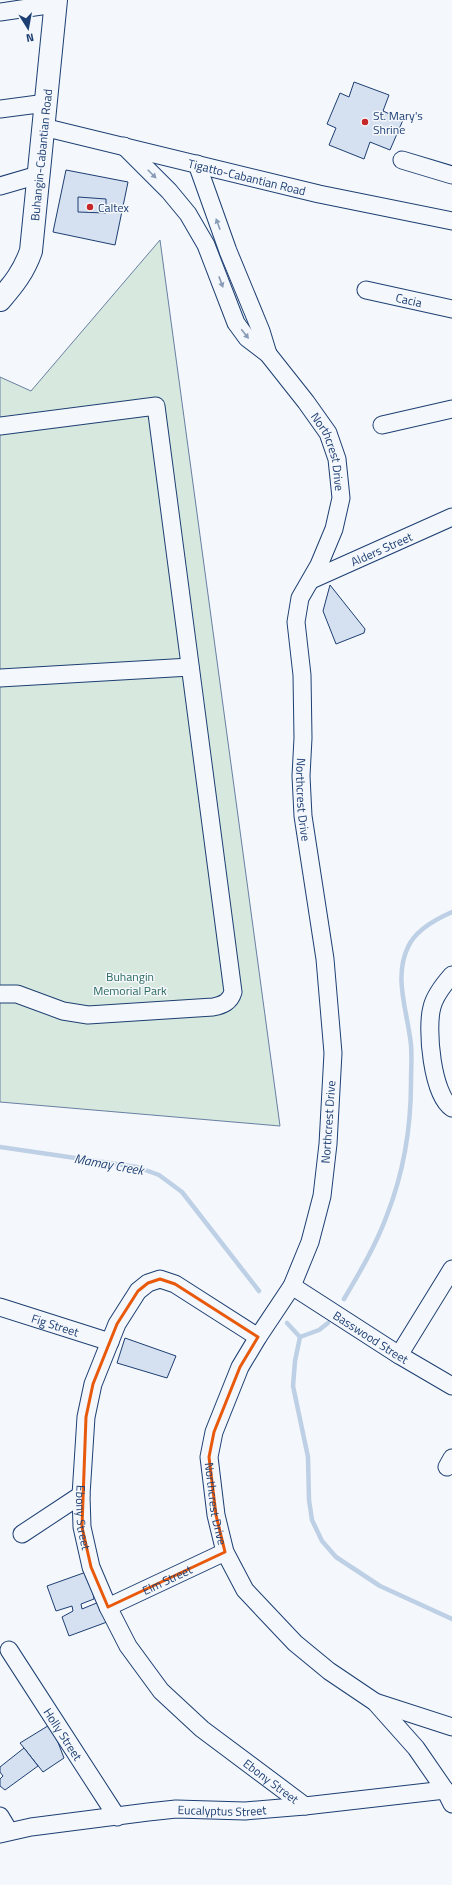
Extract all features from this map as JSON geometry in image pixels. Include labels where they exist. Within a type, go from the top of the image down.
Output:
[{"type":"main road","name":"Buhangin-Cabantian Road","points":[[0,300],[16,282],[25,268],[31,251],[56,2]]},
{"type":"street","points":[[0,12],[56,2]]},
{"type":"street","points":[[0,109],[46,103]]},
{"type":"street","name":"Tigatto-Cabantian Road","points":[[43,127],[319,194],[452,221]]},
{"type":"street","name":"Northcrest Drive","points":[[124,146],[169,191],[188,214],[212,258],[236,323],[247,338],[268,354],[306,402],[328,433],[337,459],[341,498],[334,529],[300,598],[296,622],[302,675],[303,738],[301,776],[303,816],[324,959],[333,1053],[328,1144],[322,1196],[310,1242],[292,1286],[240,1367],[214,1432],[209,1457],[216,1515],[226,1552],[246,1590],[295,1643],[330,1671],[375,1702],[416,1748],[448,1797]]},
{"type":"street","points":[[402,160],[452,176]]},
{"type":"street","name":"Northcrest Drive","points":[[197,164],[228,252],[268,354]]},
{"type":"street","points":[[0,186],[38,176]]},
{"type":"street","points":[[212,258],[228,252]]},
{"type":"street","name":"Cacia","points":[[366,290],[452,309]]},
{"type":"street","points":[[0,426],[156,406],[233,992],[231,998],[227,1002],[213,1007],[88,1015],[63,1011],[17,994],[0,994]]},
{"type":"street","points":[[382,425],[452,409]]},
{"type":"street","name":"Alders Street","points":[[310,580],[452,517]]},
{"type":"street","points":[[0,678],[190,667]]},
{"type":"street","points":[[452,975],[443,986],[432,1005],[429,1021],[433,1061],[439,1090],[449,1106],[452,1108]]},
{"type":"street","points":[[399,1355],[452,1269]]},
{"type":"street","name":"Ebony Street","points":[[258,1337],[175,1284],[160,1279],[148,1283],[138,1292],[117,1324],[92,1384],[86,1417],[81,1495],[82,1527],[91,1568],[108,1607],[128,1646],[161,1691],[202,1729],[305,1806]]},
{"type":"street","name":"Basswood Street","points":[[292,1286],[399,1355],[452,1386]]},
{"type":"street","name":"Fig Street","points":[[0,1307],[110,1342]]},
{"type":"street","points":[[22,1534],[81,1495]]},
{"type":"street","name":"Elm Street","points":[[108,1607],[226,1552]]},
{"type":"street","name":"Holly Street","points":[[9,1650],[117,1817]]},
{"type":"street","points":[[375,1702],[452,1727]]},
{"type":"street","name":"Eucalyptus Street","points":[[5,1832],[176,1810],[245,1811],[448,1797]]},
{"type":"street","points":[[0,1816],[5,1832]]},
{"type":"highlighted area","points":[[160,1279],[175,1284],[258,1337],[240,1367],[214,1432],[209,1457],[216,1515],[225,1552],[108,1607],[91,1567],[82,1527],[86,1417],[93,1384],[117,1324],[138,1291],[148,1283]]},
{"type":"green space","name":"Buhangin Memorial Park","points":[[160,240],[280,1126],[0,1102],[0,377],[31,391]]},
{"type":"building","name":"St. Mary's Shrine","points":[[354,82],[389,95],[383,111],[403,120],[390,150],[370,142],[364,159],[329,145],[336,128],[327,124],[340,93],[349,97]]},
{"type":"building","name":"Caltex","points":[[66,170],[128,182],[115,245],[53,232]]},
{"type":"building","points":[[78,197],[106,199],[106,213],[78,212]]},
{"type":"building","points":[[330,585],[365,629],[364,633],[336,644],[323,611]]},
{"type":"building","points":[[125,1338],[176,1356],[167,1378],[117,1363]]},
{"type":"building","points":[[89,1571],[94,1599],[81,1604],[82,1609],[99,1602],[107,1622],[69,1636],[62,1617],[73,1611],[72,1606],[56,1611],[47,1586]]},
{"type":"building","points":[[51,1724],[64,1758],[43,1772],[20,1743]]},
{"type":"building","points":[[24,1748],[38,1766],[5,1790],[0,1786],[0,1779],[3,1776],[0,1772],[0,1767]]},
{"type":"waterway","points":[[344,1299],[383,1226],[393,1199],[402,1167],[408,1133],[411,1099],[411,1045],[402,983],[404,959],[411,941],[421,931],[439,918],[452,912]]},
{"type":"waterway","name":"Mamay Creek","points":[[0,1147],[137,1167],[159,1175],[182,1192],[259,1291]]},
{"type":"waterway","name":"Mamay Creek","points":[[287,1323],[300,1337]]},
{"type":"waterway","points":[[300,1337],[319,1330],[328,1323]]},
{"type":"waterway","points":[[300,1337],[295,1361],[293,1386],[308,1457],[309,1500],[312,1520],[322,1541],[336,1557],[380,1586],[452,1619]]},
{"type":"place","name":"St. Mary's Shrine","points":[[365,122]]},
{"type":"place","name":"Caltex","points":[[90,207]]}]
